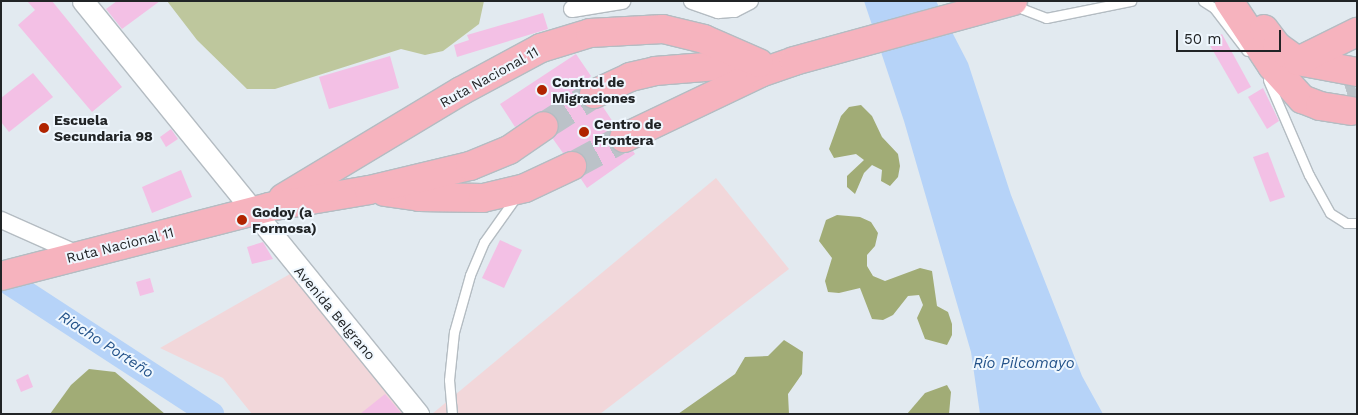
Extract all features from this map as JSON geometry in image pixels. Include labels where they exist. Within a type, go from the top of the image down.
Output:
[{"type":"highway","name":"Ruta Nacional 11","points":[[624,138],[760,73],[794,61],[1013,1]]},
{"type":"highway","points":[[1229,1],[1272,66],[1302,99],[1320,106],[1352,92]]},
{"type":"highway","points":[[1250,1],[1277,46],[1298,61],[1352,92]]},
{"type":"highway","name":"Ruta Nacional 11","points":[[260,209],[477,82],[541,48],[590,33],[663,29],[704,39],[759,63]]},
{"type":"highway","points":[[1298,61],[1357,32]]},
{"type":"highway","points":[[1298,61],[1357,43]]},
{"type":"highway","points":[[1298,61],[1357,53]]},
{"type":"highway","name":"Ruta Nacional 11","points":[[594,94],[630,77],[655,71],[794,61]]},
{"type":"highway","points":[[1298,61],[1357,64]]},
{"type":"highway","name":"Ruta Nacional 11","points":[[1,276],[260,209],[369,190],[470,166],[509,150],[544,126]]},
{"type":"highway","name":"Ruta Nacional 11","points":[[369,190],[419,197],[483,198],[525,188],[572,166]]},
{"type":"street","name":"Avenida Belgrano","points":[[83,1],[260,209],[418,414]]},
{"type":"street","points":[[692,1],[718,10],[734,9],[750,1]]},
{"type":"street","points":[[572,9],[615,2]]},
{"type":"street","points":[[1,220],[70,257]]},
{"type":"lane","points":[[1017,1],[1023,9],[1046,18],[1131,1]]},
{"type":"lane","points":[[1203,1],[1214,8],[1272,85],[1309,175],[1330,214],[1346,223],[1357,223]]},
{"type":"lane","points":[[452,414],[449,380],[454,332],[470,274],[498,221],[525,188]]},
{"type":"shaded area","points":[[716,178],[789,269],[600,414],[432,414]]},
{"type":"shaded area","points":[[290,274],[408,414],[252,414],[223,378],[160,348]]},
{"type":"green space","points":[[167,1],[484,1],[479,24],[443,51],[425,55],[401,49],[275,89],[247,89],[197,40]]},
{"type":"green space","points":[[861,105],[872,116],[882,137],[898,154],[900,166],[898,177],[890,186],[881,181],[882,170],[872,165],[864,173],[855,194],[847,187],[847,176],[864,160],[856,154],[834,158],[829,149],[841,116],[849,107]]},
{"type":"green space","points":[[837,215],[860,217],[871,222],[878,233],[875,246],[867,255],[867,266],[873,276],[885,281],[920,268],[932,271],[937,306],[948,312],[952,324],[952,335],[947,345],[925,339],[917,318],[923,305],[919,295],[908,296],[893,315],[883,320],[872,319],[860,288],[839,293],[828,292],[825,281],[832,258],[819,241],[826,220]]},
{"type":"green space","points":[[784,340],[803,352],[802,374],[788,394],[789,414],[678,414],[735,374],[745,357],[768,356]]},
{"type":"green space","points":[[89,369],[115,372],[165,414],[50,414],[71,385]]},
{"type":"green space","points":[[947,385],[951,392],[949,414],[907,414],[925,393]]},
{"type":"water","name":"Río Pilcomayo","points":[[864,1],[936,1],[968,63],[1011,195],[1082,376],[1103,414],[980,414],[971,352],[904,121]]},
{"type":"building","points":[[27,1],[52,1],[122,87],[92,112],[18,25],[35,10]]},
{"type":"building","points":[[117,1],[160,1],[122,29],[106,9]]},
{"type":"building","points":[[543,13],[548,29],[457,57],[454,45],[469,40],[467,35]]},
{"type":"building","points":[[1222,34],[1251,87],[1238,94],[1208,42]]},
{"type":"building","points":[[576,54],[591,76],[581,86],[580,101],[592,109],[603,107],[615,125],[608,137],[615,151],[623,154],[633,151],[635,154],[587,188],[581,179],[587,168],[586,159],[574,151],[563,153],[553,139],[560,125],[557,117],[542,111],[515,127],[500,104]]},
{"type":"building","points":[[390,56],[399,88],[329,109],[319,77]]},
{"type":"building","points":[[33,73],[53,97],[9,132],[1,122],[1,98]]},
{"type":"building","points":[[1263,88],[1279,121],[1267,129],[1248,97]]},
{"type":"building","points":[[171,129],[178,139],[166,147],[160,137]]},
{"type":"building","points":[[1268,152],[1285,197],[1270,202],[1253,157]]},
{"type":"building","points":[[181,170],[192,197],[152,213],[142,187]]},
{"type":"building","points":[[500,240],[522,250],[504,288],[482,278]]},
{"type":"building","points":[[263,242],[273,259],[252,264],[247,247]]},
{"type":"building","points":[[150,278],[154,292],[140,296],[136,282]]},
{"type":"building","points":[[28,374],[33,387],[21,392],[16,380]]},
{"type":"building","points":[[385,394],[402,414],[360,414]]},
{"type":"waterway","name":"Riacho Porteño","points":[[1,277],[211,414]]},
{"type":"tunnel","points":[[1347,94],[1357,91]]},
{"type":"tunnel","points":[[544,126],[594,94]]},
{"type":"tunnel","points":[[572,166],[624,138]]},
{"type":"place","name":"Control de Migraciones","points":[[542,90]]},
{"type":"place","name":"Escuela Secundaria 98","points":[[44,128]]},
{"type":"place","name":"Centro de Frontera","points":[[584,132]]},
{"type":"place","name":"Godoy (a Formosa)","points":[[242,220]]}]
